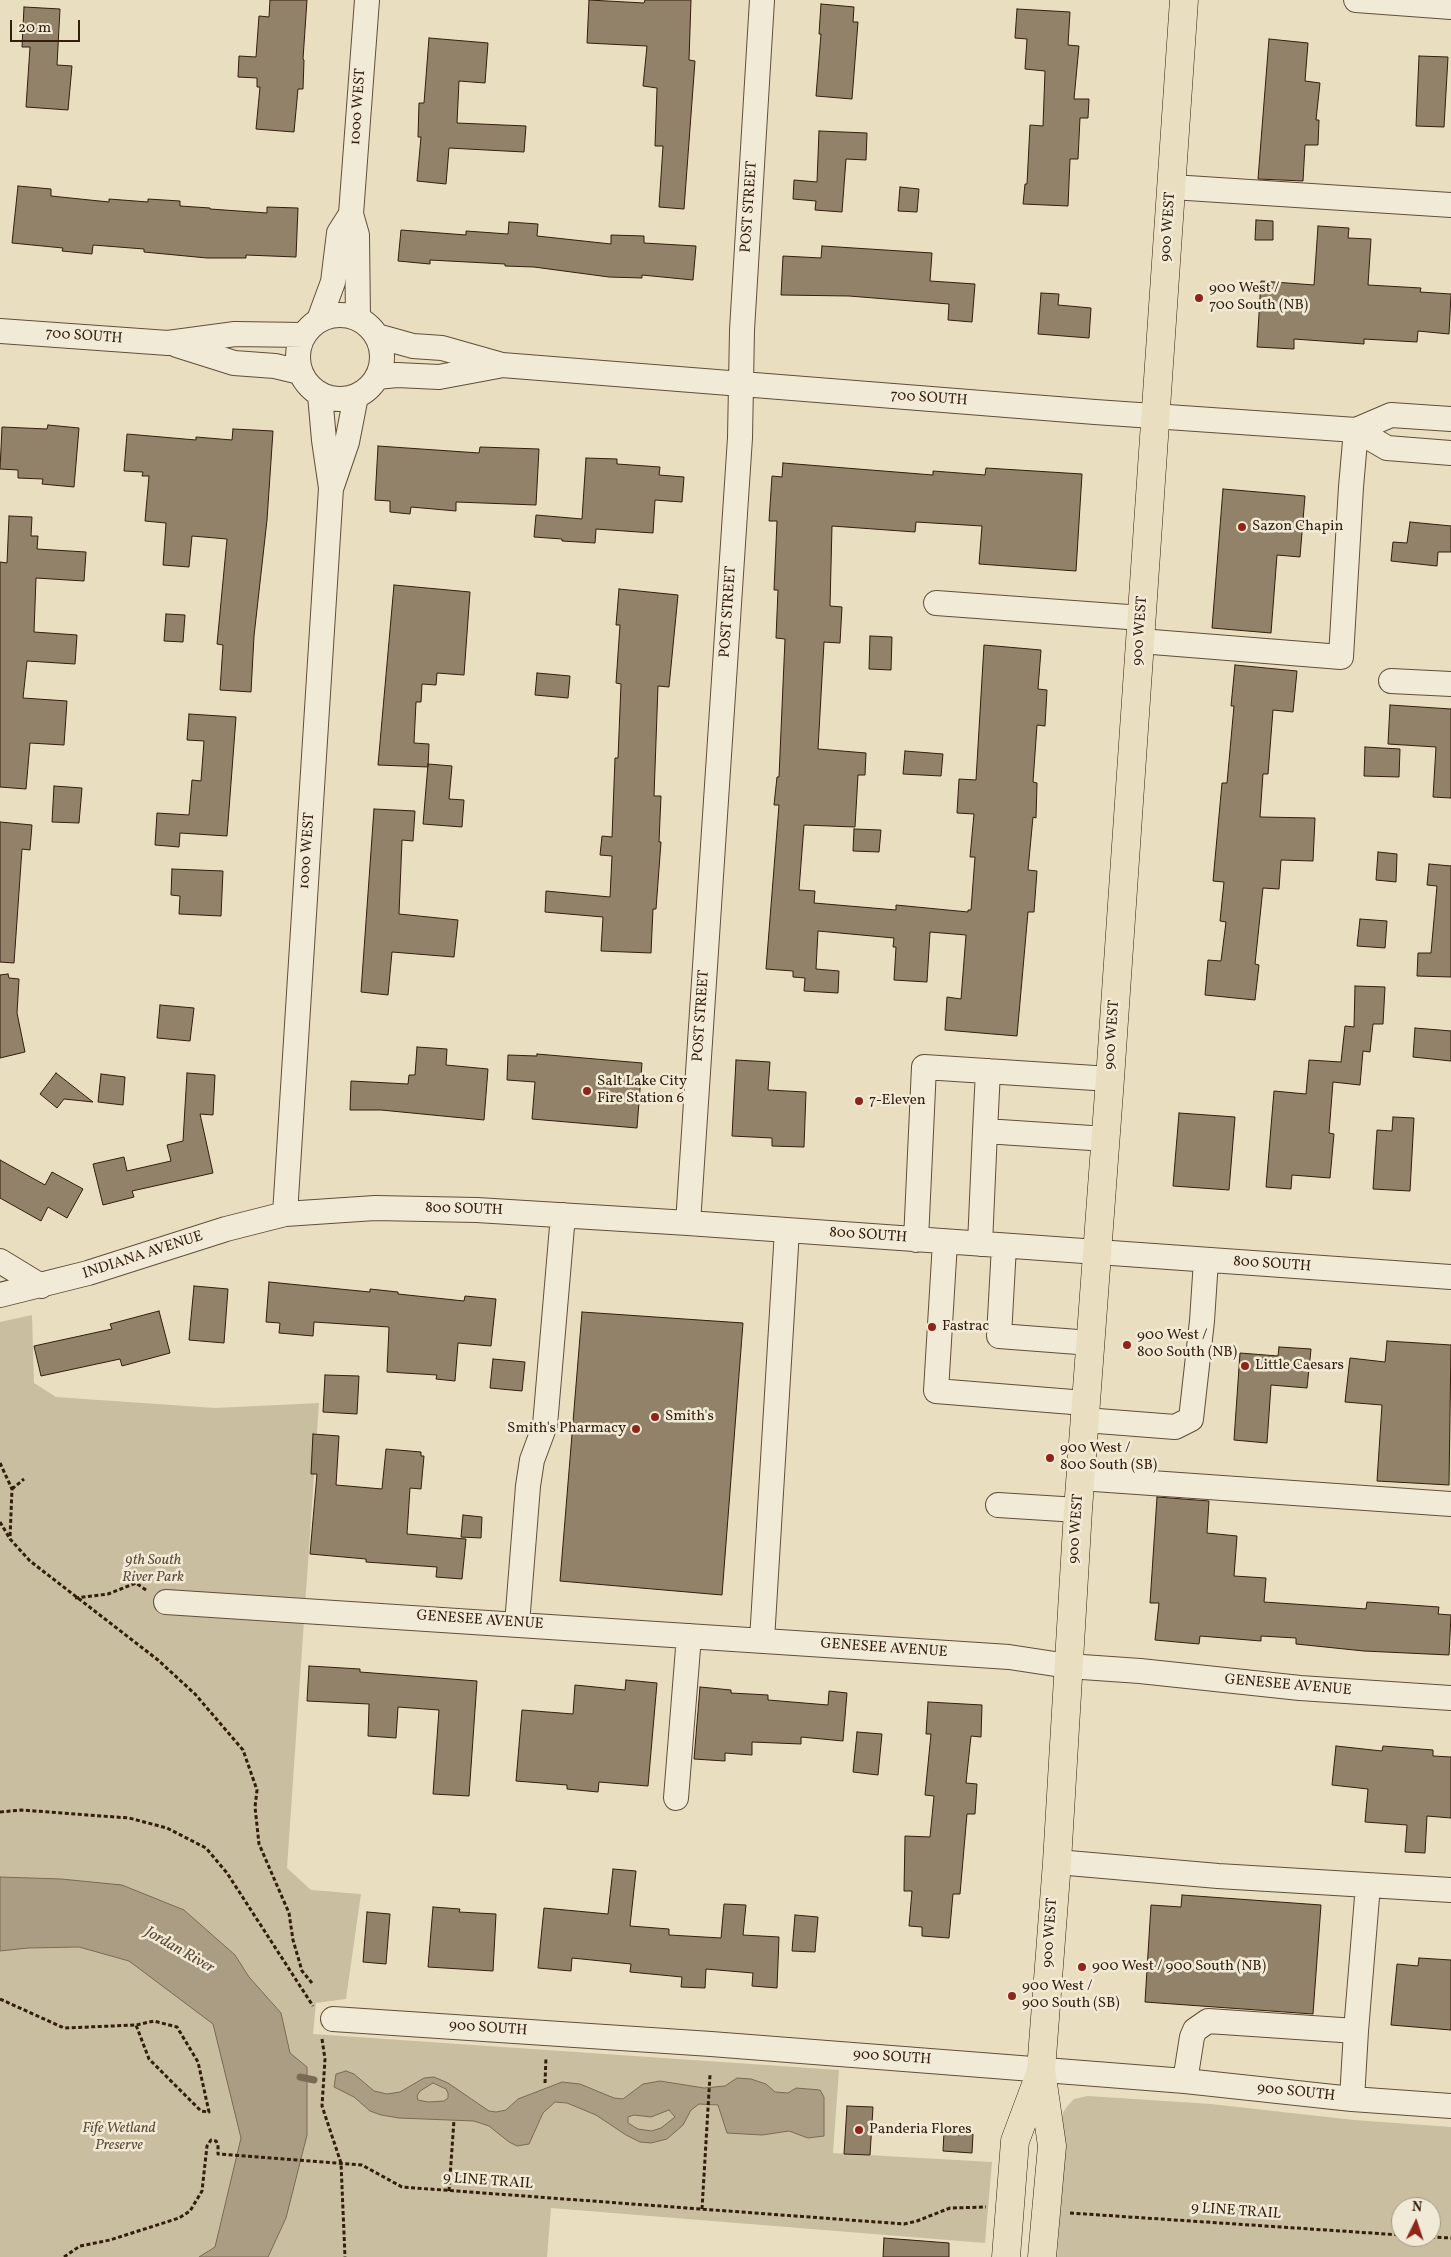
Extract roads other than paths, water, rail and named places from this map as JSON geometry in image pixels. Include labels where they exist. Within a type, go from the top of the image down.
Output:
[{"type":"main road","name":"900 WEST","points":[[1042,2257],[1052,2146],[1041,2070],[1080,1478],[1106,1138],[1184,0]]},
{"type":"main road","name":"900 WEST","points":[[1006,2257],[1015,2141],[1041,2070]]},
{"type":"street","name":"1000 WEST","points":[[358,319],[357,235],[351,214],[367,0]]},
{"type":"street","name":"POST STREET","points":[[688,1223],[740,448],[742,330],[762,0]]},
{"type":"street","points":[[1356,0],[1451,7]]},
{"type":"street","points":[[1172,187],[1451,206]]},
{"type":"street","name":"1000 WEST","points":[[311,327],[333,282],[339,233],[351,214]]},
{"type":"street","points":[[332,315],[345,315],[358,319],[372,329],[377,336],[382,357],[377,377],[372,385],[356,396],[332,399],[320,395],[304,381],[297,360],[298,347],[311,327],[332,315]]},
{"type":"street","name":"700 SOUTH","points":[[0,331],[168,343],[311,327]]},
{"type":"street","name":"700 SOUTH","points":[[377,336],[413,346],[442,348],[502,365],[1356,430],[1388,448],[1451,452]]},
{"type":"street","name":"700 SOUTH","points":[[168,343],[234,362],[275,366],[300,372]]},
{"type":"street","name":"700 SOUTH","points":[[377,377],[397,375],[439,377],[502,365]]},
{"type":"street","name":"1000 WEST","points":[[285,1214],[332,488],[324,440],[320,395]]},
{"type":"street","name":"1000 WEST","points":[[332,488],[347,442],[356,396]]},
{"type":"street","name":"700 SOUTH","points":[[1356,430],[1391,415],[1451,419]]},
{"type":"street","points":[[936,602],[1341,656],[1350,486],[1356,430]]},
{"type":"street","points":[[1391,681],[1451,684]]},
{"type":"street","points":[[916,1240],[924,1067],[1110,1079]]},
{"type":"street","points":[[980,1244],[988,1071]]},
{"type":"street","points":[[985,1131],[1106,1138]]},
{"type":"street","name":"800 SOUTH","points":[[285,1214],[376,1208],[477,1210],[688,1223],[1451,1277]]},
{"type":"street","name":"INDIANA AVENUE","points":[[0,1295],[42,1286],[253,1221],[285,1214]]},
{"type":"street","points":[[517,1624],[528,1486],[532,1460],[545,1425],[563,1215]]},
{"type":"street","points":[[762,1640],[787,1230]]},
{"type":"street","points":[[945,1242],[936,1392],[1085,1411],[1175,1427],[1191,1419],[1202,1321],[1206,1260]]},
{"type":"street","points":[[1004,1246],[999,1336],[1091,1343]]},
{"type":"street","points":[[0,1261],[42,1286]]},
{"type":"street","points":[[1080,1478],[1451,1504]]},
{"type":"street","points":[[998,1506],[1078,1510]]},
{"type":"street","name":"GENESEE AVENUE","points":[[166,1602],[1009,1657],[1068,1666],[1140,1671],[1300,1688],[1451,1698]]},
{"type":"street","points":[[676,1798],[689,1636]]},
{"type":"street","points":[[1056,1862],[1218,1876],[1451,1890]]},
{"type":"street","points":[[1352,2099],[1368,1885]]},
{"type":"street","points":[[1185,2081],[1192,2037],[1195,2030],[1208,2021],[1356,2031]]},
{"type":"street","name":"900 SOUTH","points":[[323,2022],[712,2044],[1185,2081],[1352,2099],[1451,2106]]},
{"type":"water","name":"Jordan River","points":[[0,1877],[61,1879],[122,1885],[184,1910],[235,1955],[249,1977],[281,2013],[290,2053],[307,2067],[307,2135],[286,2218],[268,2257],[199,2257],[215,2247],[241,2138],[213,2024],[129,1961],[79,1947],[28,1948],[0,1951]]},
{"type":"water","points":[[346,2071],[354,2074],[374,2091],[387,2094],[400,2092],[424,2078],[434,2077],[448,2083],[489,2111],[496,2112],[506,2110],[518,2099],[562,2082],[580,2084],[614,2098],[623,2099],[643,2084],[660,2081],[704,2088],[725,2086],[737,2078],[751,2079],[766,2084],[775,2092],[788,2093],[796,2088],[820,2090],[824,2097],[824,2136],[808,2138],[789,2131],[762,2135],[727,2133],[718,2105],[699,2104],[691,2110],[683,2125],[667,2139],[651,2143],[640,2142],[596,2115],[567,2103],[555,2102],[543,2113],[529,2144],[517,2146],[489,2126],[474,2121],[399,2118],[370,2111],[354,2097],[334,2087],[336,2074]],"holes":[[[433,2083],[446,2089],[448,2098],[444,2101],[428,2102],[418,2100],[417,2096],[420,2091]],[[669,2110],[675,2117],[661,2128],[652,2131],[638,2129],[628,2123],[628,2117],[634,2115],[651,2117]]]},
{"type":"waterway","points":[[300,2077],[314,2080]]},
{"type":"place","name":"900 West / 700 South (NB)","points":[[1199,298]]},
{"type":"place","name":"Sazon Chapin","points":[[1242,527]]},
{"type":"place","name":"Salt Lake City Fire Station 6","points":[[587,1091]]},
{"type":"place","name":"7-Eleven","points":[[859,1101]]},
{"type":"place","name":"Fastrac","points":[[932,1327]]},
{"type":"place","name":"900 West / 800 South (NB)","points":[[1127,1345]]},
{"type":"place","name":"Little Caesars","points":[[1245,1366]]},
{"type":"place","name":"Smith's","points":[[655,1417]]},
{"type":"place","name":"Smith's Pharmacy","points":[[636,1429]]},
{"type":"place","name":"900 West / 800 South (SB)","points":[[1050,1458]]},
{"type":"place","name":"900 West / 900 South (NB)","points":[[1082,1967]]},
{"type":"place","name":"900 West / 900 South (SB)","points":[[1012,1996]]},
{"type":"place","name":"Panderia Flores","points":[[859,2130]]},
{"type":"park label","name":"9th South River Park","points":[[153,1570]]},
{"type":"park label","name":"Fife Wetland Preserve","points":[[119,2138]]}]
